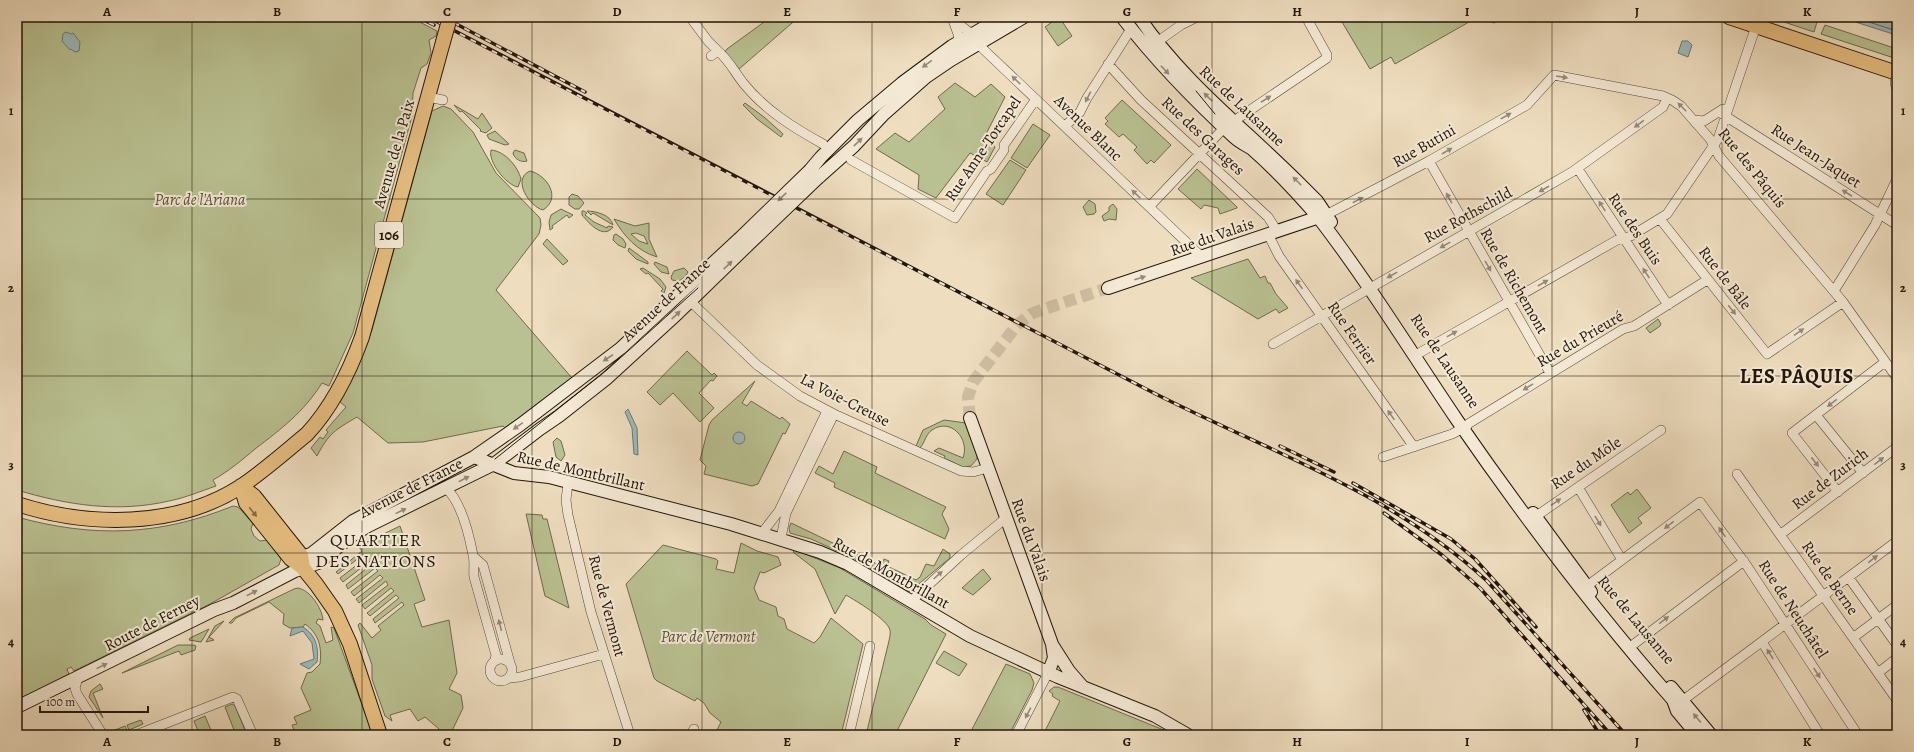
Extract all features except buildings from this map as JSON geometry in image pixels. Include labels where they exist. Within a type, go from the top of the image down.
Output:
[{"type":"main road","name":"Avenue de la Paix","points":[[241,486],[307,434],[324,414],[337,395],[354,359],[367,320],[450,17]]},
{"type":"main road","name":"Avenue de France","points":[[814,174],[831,168],[869,131],[884,114],[1002,17]]},
{"type":"main road","name":"Avenue de France","points":[[302,561],[318,563],[353,535],[368,526],[447,489],[494,464],[565,412],[606,379],[690,301],[743,242],[814,174],[821,157],[858,120],[923,67],[959,44],[975,39],[1024,17]]},
{"type":"main road","name":"Rue de Lausanne","points":[[1122,17],[1157,62],[1299,182],[1315,199],[1322,216]]},
{"type":"main road","name":"Rue de Lausanne","points":[[1139,17],[1157,42],[1229,124],[1237,140],[1251,148],[1292,189],[1322,216]]},
{"type":"main road","points":[[1729,17],[1897,73]]},
{"type":"main road","points":[[1322,216],[1583,594],[1678,702]]},
{"type":"main road","name":"Rue du Valais","points":[[1108,288],[1322,216]]},
{"type":"main road","name":"Avenue de France","points":[[302,561],[353,521],[474,457],[520,425],[598,364],[613,355],[681,293],[743,242]]},
{"type":"main road","points":[[681,293],[690,301]]},
{"type":"main road","name":"Rue du Valais","points":[[970,418],[1052,644],[1054,658],[1048,673]]},
{"type":"main road","name":"Rue de Montbrillant","points":[[474,457],[514,473],[549,477],[762,533],[820,552],[848,564],[910,602],[970,636],[1048,673],[1155,716],[1188,735]]},
{"type":"main road","points":[[17,504],[75,517],[125,520],[158,516],[190,509],[214,500],[241,486],[246,503],[291,559],[302,561],[340,620],[350,644],[380,735]]},
{"type":"main road","name":"Rue de Lausanne","points":[[1532,519],[1634,644],[1678,702],[1711,735]]},
{"type":"main road","name":"Route de Ferney","points":[[17,708],[214,610],[233,603],[302,561]]},
{"type":"main road","points":[[1052,644],[1069,671],[1084,688]]},
{"type":"main road","name":"Rue de Lausanne","points":[[1678,702],[1677,711],[1697,735]]},
{"type":"street","points":[[690,17],[708,41],[714,53],[726,58],[744,84],[775,114],[823,144]]},
{"type":"street","points":[[1157,42],[1181,25],[1197,17]]},
{"type":"street","points":[[1150,206],[1229,124],[1328,58],[1306,17]]},
{"type":"street","name":"Avenue Blanc","points":[[952,19],[975,39],[1202,257]]},
{"type":"street","name":"Avenue Blanc","points":[[952,19],[959,44]]},
{"type":"street","points":[[1416,354],[1617,240],[1624,238],[1660,219],[1672,208],[1721,134],[1723,114],[1730,104],[1756,26]]},
{"type":"street","points":[[1065,126],[1080,112],[1086,98],[1131,29]]},
{"type":"street","name":"Rue des Garages","points":[[1108,64],[1141,100],[1268,217],[1273,233]]},
{"type":"street","points":[[1897,73],[1895,83],[1897,90]]},
{"type":"street","name":"Rue des Pâquis","points":[[1533,99],[1554,76],[1667,98],[1681,106],[1694,120],[1719,156],[1843,302],[1891,365],[1897,378]]},
{"type":"street","points":[[428,97],[443,100]]},
{"type":"street","name":"Rue Rothschild","points":[[1273,344],[1578,169],[1662,107],[1667,98]]},
{"type":"street","name":"Rue Anne-Torcapel","points":[[851,160],[955,218],[987,171],[992,169],[1004,150],[1004,145],[1036,99]]},
{"type":"street","name":"Rue Butini","points":[[1322,216],[1429,162],[1526,105],[1533,99]]},
{"type":"street","points":[[1694,120],[1704,121],[1723,114]]},
{"type":"street","name":"Rue Jean-Jaquet","points":[[1723,114],[1897,225]]},
{"type":"street","name":"Rue de Richemont","points":[[1429,162],[1550,373]]},
{"type":"street","name":"Rue des Buis","points":[[1578,169],[1618,232],[1624,238],[1668,305]]},
{"type":"street","points":[[1834,291],[1880,215],[1897,180]]},
{"type":"street","name":"Rue de Bâle","points":[[1660,219],[1767,354],[1843,302]]},
{"type":"street","name":"Rue Ferrier","points":[[1273,233],[1279,256],[1414,447]]},
{"type":"street","name":"Rue du Prieuré","points":[[1383,457],[1452,434],[1623,329],[1634,326],[1707,280]]},
{"type":"street","name":"La Voie-Creuse","points":[[690,301],[763,370],[800,396],[830,412],[961,471],[973,472],[988,468]]},
{"type":"street","points":[[1838,492],[1792,433],[1816,415],[1891,365]]},
{"type":"street","points":[[762,533],[784,508],[830,412]]},
{"type":"street","points":[[1816,415],[1863,473]]},
{"type":"street","name":"Rue du Môle","points":[[1532,519],[1661,430]]},
{"type":"street","name":"Rue de Zurich","points":[[1781,534],[1897,447]]},
{"type":"street","name":"Rue de Berne","points":[[1737,474],[1854,637],[1897,700]]},
{"type":"street","name":"Rue de Vermont","points":[[568,483],[566,500],[568,515],[591,612],[630,735]]},
{"type":"street","points":[[1578,487],[1622,560],[1587,586]]},
{"type":"street","points":[[447,489],[455,498],[460,508],[474,557],[473,572],[496,655],[490,668],[492,677],[501,681],[604,654]]},
{"type":"street","name":"Rue de Neuchâtel","points":[[1622,560],[1700,502],[1744,561],[1858,735]]},
{"type":"street","points":[[780,538],[784,508]]},
{"type":"street","points":[[910,602],[961,554],[1006,518]]},
{"type":"street","points":[[1678,702],[1897,543]]},
{"type":"street","points":[[474,557],[483,565],[510,663],[512,672],[509,678]]},
{"type":"street","points":[[1634,644],[1744,561]]},
{"type":"street","points":[[1849,578],[1897,645]]},
{"type":"street","points":[[1854,637],[1897,605]]},
{"type":"street","points":[[1762,642],[1820,735]]},
{"type":"street","points":[[849,735],[870,646]]},
{"type":"street","points":[[495,660],[502,658],[510,663]]},
{"type":"street","points":[[1878,672],[1897,658]]},
{"type":"street","points":[[1016,735],[1048,673]]},
{"type":"street","points":[[78,678],[75,688],[77,694],[101,732]]},
{"type":"street","points":[[136,735],[233,697],[237,699],[253,735]]},
{"type":"green space","name":"Parc de l'Ariana","points":[[17,17],[410,17],[437,31],[436,36],[429,40],[431,53],[427,64],[421,68],[413,93],[412,116],[353,333],[329,386],[322,383],[315,394],[291,420],[235,465],[213,480],[216,486],[175,500],[150,505],[111,507],[92,506],[55,500],[17,490]]},
{"type":"green space","points":[[771,17],[799,17],[739,69],[725,52]]},
{"type":"green space","points":[[1059,17],[1072,36],[1058,46],[1045,27]]},
{"type":"green space","points":[[1339,17],[1469,17],[1469,22],[1395,64],[1391,57],[1370,69]]},
{"type":"green space","points":[[1476,17],[1503,17],[1494,23]]},
{"type":"green space","points":[[1769,17],[1802,17],[1817,22],[1814,32]]},
{"type":"green space","points":[[1825,25],[1897,49],[1897,59],[1821,34]]},
{"type":"green space","points":[[955,83],[975,97],[991,84],[1005,97],[985,136],[995,147],[987,162],[970,153],[936,198],[918,189],[919,175],[876,149],[895,133],[909,142],[945,109],[938,97]]},
{"type":"green space","points":[[1122,100],[1171,145],[1154,163],[1151,160],[1147,164],[1134,150],[1137,147],[1123,134],[1119,137],[1105,124],[1108,121],[1105,118]]},
{"type":"green space","points":[[745,103],[783,134],[781,137],[757,119],[743,105]]},
{"type":"green space","points":[[454,105],[478,119],[482,113],[492,128],[486,133],[480,131],[481,130],[462,111],[460,112]]},
{"type":"green space","points":[[443,106],[451,109],[473,132],[496,173],[540,218],[541,225],[539,234],[496,290],[572,378],[505,428],[503,426],[423,442],[388,443],[357,417],[333,433],[325,442],[317,456],[311,448],[320,437],[323,439],[328,432],[326,430],[346,407],[340,402],[358,366],[372,330],[432,111]]},
{"type":"green space","points":[[1033,124],[1050,135],[1027,168],[1011,158]]},
{"type":"green space","points":[[495,131],[509,144],[505,145],[489,139],[487,135]]},
{"type":"green space","points":[[491,150],[506,156],[514,165],[521,179],[518,187],[503,178],[492,161]]},
{"type":"green space","points":[[515,150],[524,153],[527,161],[518,160],[513,153]]},
{"type":"green space","points":[[1010,160],[1026,170],[1003,205],[986,194]]},
{"type":"green space","points":[[1197,169],[1237,208],[1220,214],[1218,208],[1204,205],[1201,209],[1178,189]]},
{"type":"green space","points":[[530,171],[536,173],[547,182],[552,193],[549,205],[543,210],[533,204],[524,192],[522,186],[522,180]]},
{"type":"green space","points":[[572,194],[578,196],[584,203],[579,209],[575,209],[569,205],[569,197]]},
{"type":"green space","points":[[1089,200],[1095,204],[1096,212],[1094,214],[1087,215],[1083,207]]},
{"type":"green space","points":[[1113,204],[1117,209],[1116,220],[1109,219],[1104,221],[1102,216],[1109,211],[1109,207]]},
{"type":"green space","points":[[561,209],[573,215],[569,218],[567,215],[552,226],[553,228],[550,230],[549,222],[551,215]]},
{"type":"green space","points":[[582,211],[587,213],[585,215],[594,222],[607,228],[608,226],[613,227],[609,231],[605,232],[596,229],[582,215]]},
{"type":"green space","points":[[587,211],[606,216],[613,225],[593,213],[591,215]]},
{"type":"green space","points":[[614,219],[635,226],[649,223],[649,239],[657,257],[637,247]],"holes":[[[636,233],[644,236],[648,244],[639,241],[631,234]]]},
{"type":"green space","points":[[616,234],[623,239],[626,244],[625,248],[618,245],[613,240],[614,235]]},
{"type":"green space","points":[[547,239],[568,261],[563,265],[543,244]]},
{"type":"green space","points":[[629,248],[648,262],[648,264],[636,259],[628,251]]},
{"type":"green space","points":[[1248,259],[1260,278],[1265,276],[1268,283],[1270,283],[1276,294],[1288,308],[1279,313],[1276,309],[1258,319],[1191,278]]},
{"type":"green space","points":[[655,262],[667,267],[669,274],[661,272],[654,264]]},
{"type":"green space","points":[[643,268],[660,279],[666,287],[664,293],[661,291],[663,289],[648,273],[646,274],[640,269]]},
{"type":"green space","points":[[684,268],[688,272],[685,277],[679,281],[672,280],[671,277],[674,271]]},
{"type":"green space","points":[[1658,319],[1661,324],[1660,326],[1650,333],[1646,328]]},
{"type":"green space","points":[[687,351],[712,375],[714,373],[717,376],[713,381],[711,380],[699,393],[714,408],[700,422],[673,393],[660,405],[647,392]]},
{"type":"green space","points":[[755,381],[742,403],[747,406],[751,401],[780,419],[782,417],[790,424],[785,434],[783,433],[758,484],[752,486],[704,474],[706,466],[700,460],[709,425],[712,420]]},
{"type":"green space","points":[[944,420],[966,423],[977,451],[977,459],[971,466],[963,467],[944,458],[945,456],[934,451],[939,448],[963,458],[964,444],[961,437],[952,428],[946,426],[932,430],[920,448],[916,446],[923,430]]},
{"type":"green space","points":[[557,438],[561,441],[565,455],[561,461],[556,457],[553,442]]},
{"type":"green space","points":[[844,451],[877,467],[875,473],[946,507],[942,514],[949,529],[945,539],[834,487],[835,483],[815,473],[819,466],[833,474]]},
{"type":"green space","points":[[1637,489],[1651,508],[1638,518],[1642,523],[1629,533],[1611,505],[1628,492],[1630,495]]},
{"type":"green space","points":[[233,506],[238,507],[253,523],[251,529],[254,536],[260,541],[267,540],[281,559],[279,565],[210,604],[74,671],[71,667],[67,669],[69,674],[17,700],[17,517],[45,524],[72,528],[99,531],[126,531],[179,523],[206,516]]},
{"type":"green space","points":[[526,514],[542,515],[543,519],[547,519],[569,608],[545,596]]},
{"type":"green space","points":[[791,523],[881,566],[884,559],[889,561],[887,566],[916,580],[920,577],[926,564],[934,566],[943,549],[950,554],[950,558],[909,592],[855,559],[811,539],[790,533],[789,528]]},
{"type":"green space","points":[[400,526],[425,600],[414,604],[422,627],[449,620],[457,673],[449,689],[461,695],[463,708],[450,735],[437,735],[439,729],[425,717],[418,721],[410,709],[390,715],[392,721],[385,716],[372,679],[372,665],[358,625],[360,623],[372,638],[381,630],[378,626],[404,605],[402,602],[375,623],[373,619],[399,598],[396,595],[370,616],[367,613],[394,591],[391,588],[365,609],[362,605],[388,585],[386,581],[359,603],[356,599],[383,578],[380,575],[354,596],[351,592],[378,571],[375,568],[348,589],[346,585],[372,564],[370,561],[343,582],[340,578],[367,557],[364,554],[338,574],[336,572],[362,551],[359,547],[363,544]]},
{"type":"green space","name":"Parc de Vermont","points":[[741,543],[757,551],[778,557],[781,565],[764,573],[760,572],[754,588],[759,600],[776,607],[778,616],[784,619],[787,629],[814,643],[820,637],[831,618],[863,644],[841,735],[722,735],[716,732],[721,722],[710,713],[704,703],[697,698],[695,701],[654,678],[626,584],[663,545],[716,559],[718,561],[716,569],[734,573]]},
{"type":"green space","points":[[795,550],[840,568],[925,619],[931,625],[946,634],[895,735],[866,735],[890,637],[890,630],[888,626],[871,611],[846,595],[835,614],[815,569],[793,552]]},
{"type":"green space","points":[[983,569],[991,579],[973,595],[962,588]]},
{"type":"green space","points":[[298,588],[307,592],[318,605],[323,620],[318,619],[316,623],[320,626],[326,643],[333,640],[331,627],[334,628],[373,735],[296,735],[292,725],[297,724],[294,717],[311,710],[301,688],[307,673],[312,672],[320,664],[320,647],[314,632],[305,624],[303,627],[290,628],[283,624],[284,614],[269,602],[236,618],[232,623],[229,623],[234,618]]},
{"type":"green space","points":[[224,621],[209,637],[214,640],[206,642],[215,626]]},
{"type":"green space","points":[[209,629],[201,642],[189,640],[190,638]]},
{"type":"green space","points":[[178,645],[196,646],[195,650],[181,655],[179,651],[122,673]]},
{"type":"green space","points":[[944,651],[967,664],[959,676],[936,663]]},
{"type":"green space","points":[[1006,664],[1030,674],[1034,683],[1032,690],[1009,735],[969,735]]},
{"type":"green space","points":[[100,684],[103,689],[93,693],[103,718],[89,697],[91,691]]},
{"type":"green space","points":[[1054,687],[1058,687],[1176,735],[1043,735],[1060,701],[1052,696],[1053,694],[1049,691]]},
{"type":"green space","points":[[232,704],[235,706],[247,735],[236,735],[225,707]]},
{"type":"green space","points":[[205,716],[213,735],[193,735],[193,733],[198,731],[194,721]]},
{"type":"green space","points":[[141,720],[143,724],[129,730],[127,725]]},
{"type":"green space","points":[[125,726],[127,730],[113,735],[110,732]]},
{"type":"water","points":[[1840,17],[1897,17],[1897,35],[1896,35]]},
{"type":"water","points":[[66,32],[71,34],[73,33],[80,42],[79,51],[75,52],[71,49],[70,50],[62,41],[63,34]]},
{"type":"water","points":[[1682,41],[1688,41],[1692,45],[1688,57],[1678,53]]},
{"type":"water","points":[[628,409],[637,428],[638,455],[634,454],[632,428],[625,412]]},
{"type":"water","points":[[737,432],[741,432],[745,438],[741,444],[737,444],[733,440],[733,436]]},
{"type":"water","points":[[303,627],[314,638],[317,647],[317,662],[309,669],[300,664],[314,659],[312,643],[303,631],[290,636],[292,628]]},
{"type":"tunnel","points":[[970,418],[968,397],[973,382],[1017,325],[1031,314],[1108,288]]},
{"type":"tram line","points":[[1196,91],[1215,114]]},
{"type":"tram line","points":[[495,459],[608,369],[698,288]]},
{"type":"railway","points":[[418,17],[434,25]]},
{"type":"railway","points":[[428,17],[1146,389],[1324,474],[1409,521],[1449,549],[1487,581],[1626,735]]},
{"type":"railway","points":[[443,17],[585,92]]},
{"type":"railway","points":[[1280,446],[1334,472]]},
{"type":"railway","points":[[1353,483],[1451,539],[1475,559],[1536,627]]},
{"type":"railway","points":[[1384,513],[1442,555],[1480,588],[1611,735]]},
{"type":"railway","points":[[1584,710],[1600,735]]},
{"type":"district","name":"LES PÂQUIS","points":[[1797,376]]},
{"type":"district","name":"QUARTIER DES NATIONS","points":[[376,550]]}]
